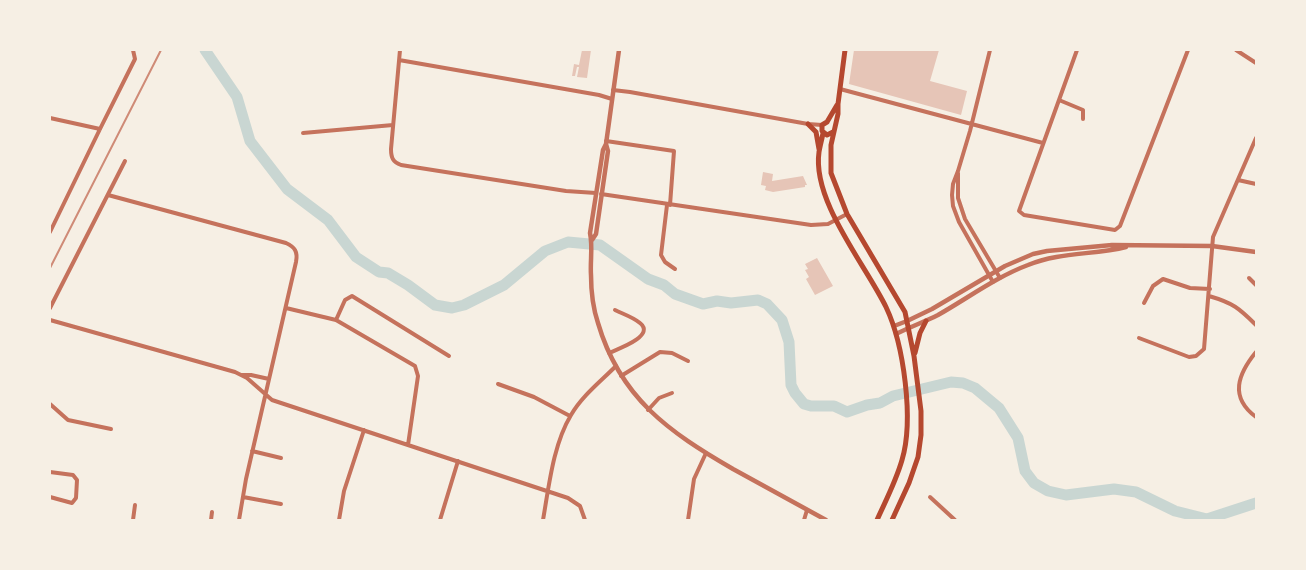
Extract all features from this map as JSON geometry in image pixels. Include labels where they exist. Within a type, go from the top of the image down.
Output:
[{"type":"main road","points":[[846,50],[838,114],[833,130],[830,154],[831,173],[847,214],[900,303],[907,321],[914,356],[921,411],[922,435],[918,457],[909,483],[892,520]]},
{"type":"main road","points":[[819,152],[825,124],[838,104]]},
{"type":"main road","points":[[808,124],[818,135],[823,185],[836,220],[876,287],[896,334],[905,387],[908,428],[902,460],[877,520]]},
{"type":"main road","points":[[825,124],[831,124],[833,130]]},
{"type":"main road","points":[[823,132],[829,134],[833,130]]},
{"type":"main road","points":[[914,356],[926,321]]},
{"type":"street","points":[[400,50],[391,154],[393,160],[400,165],[566,191],[811,225],[828,224],[847,214]]},
{"type":"street","points":[[619,50],[606,142],[603,150],[592,240],[591,267],[594,305],[598,324],[610,353],[621,376],[648,410],[682,438],[826,520]]},
{"type":"street","points":[[990,50],[971,125],[952,188],[955,212],[993,282]]},
{"type":"street","points":[[1077,50],[1019,207],[1020,212],[1024,215],[1115,230],[1120,226],[1188,50]]},
{"type":"street","points":[[1236,50],[1256,63]]},
{"type":"street","points":[[50,232],[135,59],[133,51]]},
{"type":"street","points":[[399,60],[612,99]]},
{"type":"street","points":[[840,89],[1043,143]]},
{"type":"street","points":[[613,90],[808,124],[825,124]]},
{"type":"street","points":[[1059,100],[1083,110],[1083,119]]},
{"type":"street","points":[[50,118],[100,129]]},
{"type":"street","points":[[808,124],[823,132]]},
{"type":"street","points":[[303,133],[393,125]]},
{"type":"street","points":[[1139,338],[1189,356],[1199,355],[1204,349],[1206,345],[1212,246],[1215,232],[1256,138]]},
{"type":"street","points":[[606,142],[675,153],[661,255],[665,262],[675,269]]},
{"type":"street","points":[[50,308],[125,161]]},
{"type":"street","points":[[958,171],[958,193],[961,209],[1000,278]]},
{"type":"street","points":[[1238,180],[1256,184]]},
{"type":"street","points":[[108,195],[286,243],[291,245],[298,255],[252,451],[239,520]]},
{"type":"street","points":[[894,326],[932,309],[1016,260],[1047,251],[1112,245],[1212,246],[1256,252]]},
{"type":"street","points":[[896,334],[926,321],[1014,270],[1041,260],[1130,246]]},
{"type":"street","points":[[1249,278],[1256,285]]},
{"type":"street","points":[[1144,303],[1153,286],[1164,279],[1190,288],[1210,289]]},
{"type":"street","points":[[336,320],[345,300],[352,296],[450,356]]},
{"type":"street","points":[[1209,296],[1236,306],[1256,325]]},
{"type":"street","points":[[286,308],[336,320],[410,362],[417,370],[418,376],[408,445]]},
{"type":"street","points":[[610,353],[640,338],[643,333],[641,323],[615,310]]},
{"type":"street","points":[[50,320],[242,375],[269,379]]},
{"type":"street","points":[[621,376],[660,352],[672,353],[688,361]]},
{"type":"street","points":[[1256,352],[1243,370],[1240,378],[1239,393],[1244,406],[1256,417]]},
{"type":"street","points":[[543,520],[559,444],[570,416],[582,399],[616,366]]},
{"type":"street","points":[[242,375],[272,400],[575,501],[580,506],[585,520]]},
{"type":"street","points":[[498,384],[534,397],[570,416]]},
{"type":"street","points":[[648,410],[659,398],[672,393]]},
{"type":"street","points":[[50,404],[68,420],[111,429]]},
{"type":"street","points":[[339,520],[344,492],[364,430]]},
{"type":"street","points":[[252,451],[281,458]]},
{"type":"street","points":[[688,520],[694,479],[706,453]]},
{"type":"street","points":[[440,520],[458,461]]},
{"type":"street","points":[[50,472],[73,475],[77,480],[76,498],[72,502],[50,496]]},
{"type":"street","points":[[243,497],[281,504]]},
{"type":"street","points":[[930,497],[955,520]]},
{"type":"street","points":[[133,520],[135,505]]},
{"type":"street","points":[[804,520],[806,510]]},
{"type":"street","points":[[211,520],[212,512]]},
{"type":"building","points":[[582,50],[591,50],[587,78],[577,77],[579,67],[577,67],[575,76],[572,76],[574,64],[579,65]]},
{"type":"building","points":[[854,50],[939,50],[930,81],[967,91],[961,115],[849,84]]},
{"type":"building","points":[[763,172],[773,174],[772,181],[803,176],[807,185],[805,187],[773,192],[765,190],[766,186],[761,185]]},
{"type":"building","points":[[817,258],[833,286],[815,295],[806,279],[809,277],[805,270],[808,269],[805,264]]},
{"type":"waterway","points":[[205,50],[237,97],[250,141],[287,189],[328,220],[356,257],[379,272],[388,273],[408,285],[435,305],[452,308],[464,305],[504,285],[545,251],[568,242],[600,245],[648,279],[664,285],[675,294],[703,304],[717,301],[731,303],[758,300],[767,304],[782,320],[789,342],[791,385],[804,404],[811,406],[834,406],[847,412],[880,403],[893,396],[951,382],[963,383],[975,388],[999,408],[1018,438],[1025,471],[1034,483],[1048,491],[1066,495],[1114,489],[1136,492],[1175,511],[1207,519],[1256,503]]},
{"type":"railway","points":[[50,268],[161,50]]}]
